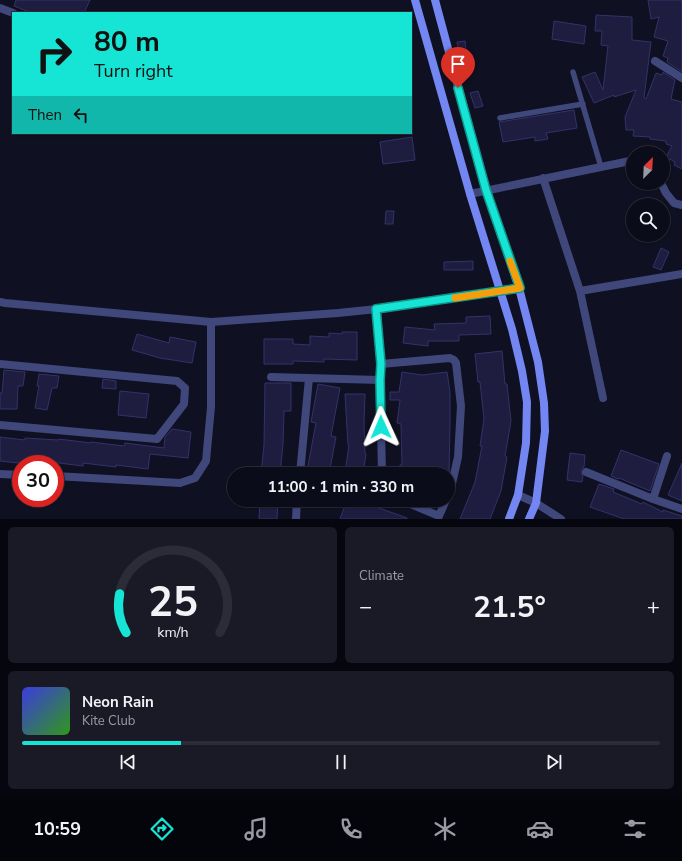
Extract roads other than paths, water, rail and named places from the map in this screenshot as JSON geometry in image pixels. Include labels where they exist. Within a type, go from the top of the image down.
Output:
[{"type":"street","points":[[415,0],[470,194],[512,329],[522,371],[527,402],[526,443],[518,495],[509,519]]},
{"type":"street","points":[[435,0],[486,190],[520,288],[538,362],[544,403],[545,432],[536,503],[529,519]]},
{"type":"street","points":[[0,8],[12,13]]},
{"type":"street","points":[[655,61],[682,78]]},
{"type":"street","points":[[470,194],[626,162]]},
{"type":"street","points":[[543,178],[580,292],[603,398]]},
{"type":"street","points":[[664,190],[674,203],[682,205]]},
{"type":"street","points":[[580,292],[682,274]]},
{"type":"street","points":[[0,302],[5,304],[210,322],[376,309],[520,288]]},
{"type":"street","points":[[376,309],[381,364],[382,467]]},
{"type":"street","points":[[64,477],[180,483],[195,478],[206,461],[211,407],[210,322]]},
{"type":"street","points":[[381,364],[450,358],[454,360],[456,363],[461,406],[458,457],[455,470]]},
{"type":"street","points":[[0,364],[178,381],[185,388],[184,404],[157,438],[0,425]]},
{"type":"street","points":[[271,377],[380,380]]},
{"type":"street","points":[[301,467],[310,378]]},
{"type":"street","points":[[653,499],[667,456]]},
{"type":"street","points":[[586,472],[682,509]]},
{"type":"street","points":[[0,474],[12,475]]},
{"type":"street","points":[[518,495],[536,503],[560,519]]},
{"type":"street","points":[[296,519],[297,507]]},
{"type":"street","points":[[416,507],[438,517],[443,507]]},
{"type":"lane","points":[[574,72],[601,167]]},
{"type":"lane","points":[[500,118],[582,104]]}]
